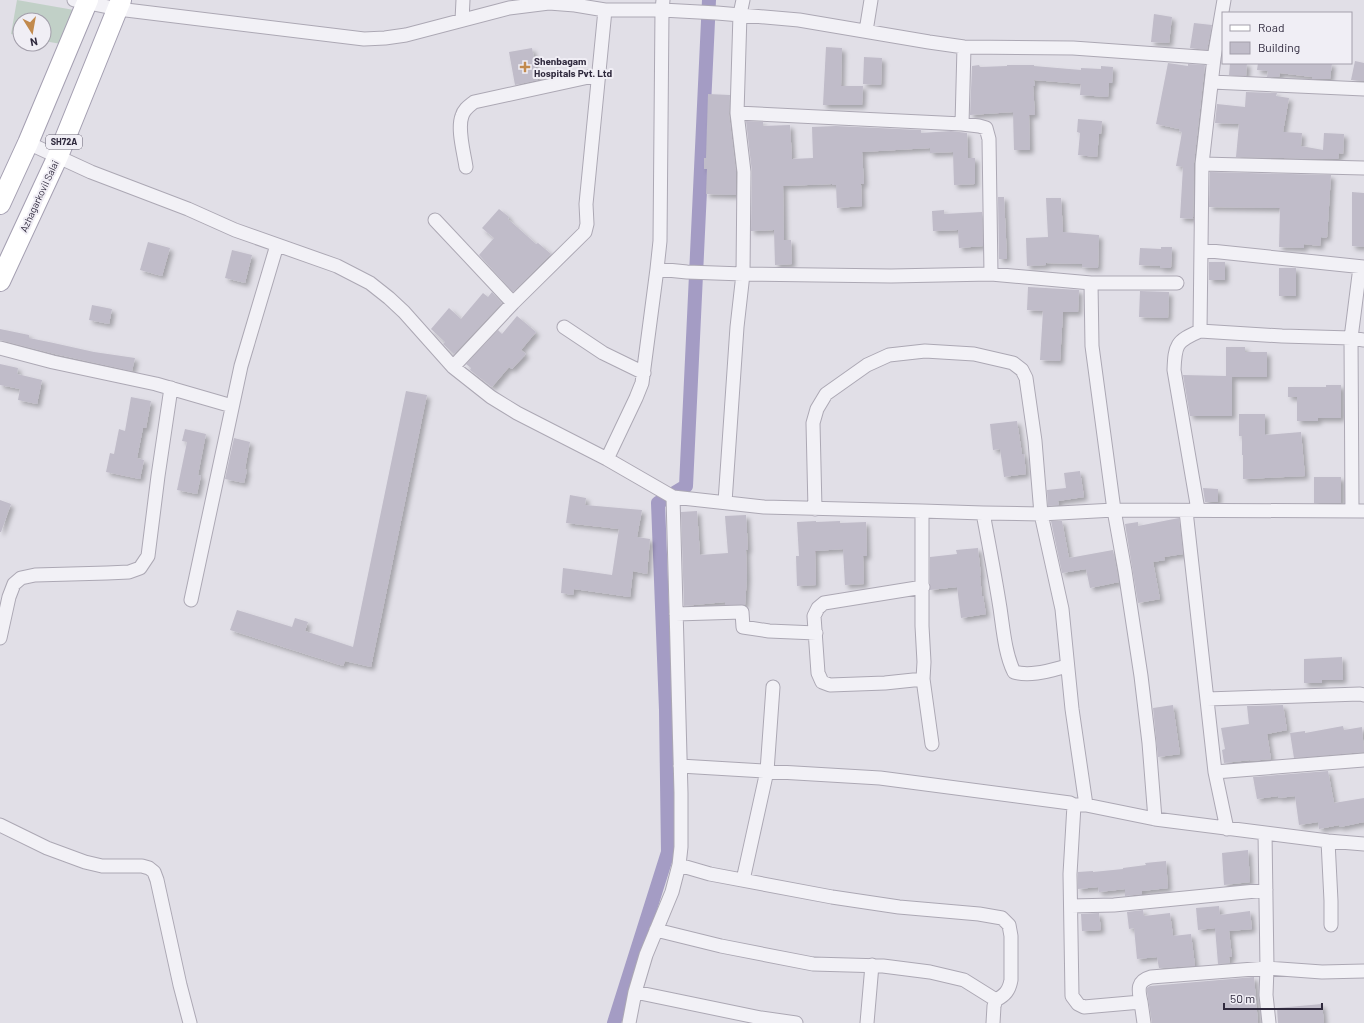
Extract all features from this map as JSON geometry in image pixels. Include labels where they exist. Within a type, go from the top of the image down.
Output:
[{"type":"main road","name":"SH72A","points":[[0,204],[28,143],[83,1]]},
{"type":"main road","name":"Azhagarkovil Salai","points":[[0,281],[58,156],[119,4]]},
{"type":"street","points":[[462,20],[463,0]]},
{"type":"street","points":[[725,502],[737,327],[743,274],[744,172],[737,113],[740,14],[743,0]]},
{"type":"street","points":[[866,31],[871,0]]},
{"type":"street","points":[[1200,331],[1202,164],[1214,58],[1224,0]]},
{"type":"street","points":[[83,1],[119,4],[364,39],[406,35],[510,8],[549,3],[575,5],[605,10],[663,5],[711,12],[799,20],[964,47],[1073,48],[1214,58]]},
{"type":"street","points":[[607,459],[642,384],[658,269],[661,199],[663,5]]},
{"type":"street","points":[[453,367],[513,303],[585,232],[587,224],[586,204],[605,10]]},
{"type":"street","points":[[962,124],[964,47]]},
{"type":"street","points":[[466,167],[460,127],[462,116],[467,107],[474,102],[598,75]]},
{"type":"street","points":[[1212,82],[1364,89]]},
{"type":"street","points":[[737,113],[962,124],[986,128],[989,140],[991,274]]},
{"type":"street","points":[[28,143],[91,172],[277,245],[337,266],[370,283],[390,298],[404,312],[453,367],[491,397],[517,413],[607,459],[671,495],[764,507],[922,510],[983,513],[1041,514],[1114,510],[1358,510],[1358,339],[1362,267],[1201,250]]},
{"type":"street","points":[[1202,164],[1364,168]]},
{"type":"street","points":[[434,220],[513,303]]},
{"type":"street","points":[[191,600],[241,366],[277,245]]},
{"type":"street","points":[[658,269],[687,272],[743,274],[891,276],[991,274],[1091,283],[1177,283]]},
{"type":"street","points":[[1091,283],[1092,346],[1114,510],[1141,676],[1155,819]]},
{"type":"street","points":[[564,327],[603,354],[644,373]]},
{"type":"street","points":[[1227,829],[1215,772],[1207,698],[1192,511],[1174,370],[1174,353],[1184,338],[1200,331],[1358,339]]},
{"type":"street","points":[[0,348],[53,362],[156,384],[232,406]]},
{"type":"street","points":[[815,509],[813,423],[817,409],[826,394],[868,364],[889,356],[925,351],[974,354],[1013,363],[1022,370],[1026,378],[1041,514],[1062,609],[1080,805],[1070,874],[1072,996],[1075,1002],[1084,1007],[1141,1002]]},
{"type":"street","points":[[0,638],[9,597],[14,584],[21,578],[35,575],[129,572],[140,568],[148,556],[171,388]]},
{"type":"street","points":[[629,1023],[635,992],[646,955],[672,892],[678,866],[682,827],[671,495]]},
{"type":"street","points":[[922,510],[923,679],[932,744]]},
{"type":"street","points":[[983,513],[1003,626],[1011,666],[1014,672],[1022,674],[1067,666]]},
{"type":"street","points":[[922,587],[824,603],[818,608],[814,616],[818,673],[822,682],[830,685],[885,683],[923,679]]},
{"type":"street","points":[[676,614],[742,612],[743,627],[769,631],[816,633]]},
{"type":"street","points":[[743,880],[767,771],[773,687]]},
{"type":"street","points":[[1207,698],[1360,694],[1364,696]]},
{"type":"street","points":[[1215,772],[1364,760]]},
{"type":"street","points":[[680,766],[880,778],[1070,803],[1155,819],[1227,829],[1364,844]]},
{"type":"street","points":[[0,826],[47,848],[85,862],[102,866],[142,866],[149,868],[154,872],[190,1023]]},
{"type":"street","points":[[1265,833],[1266,995],[1269,1023]]},
{"type":"street","points":[[1328,841],[1332,925]]},
{"type":"street","points":[[678,866],[710,874],[832,897],[892,906],[979,914],[1002,918],[1009,925],[1011,936],[1010,987],[1005,996],[996,1000],[994,1006],[993,1023]]},
{"type":"street","points":[[1071,906],[1114,905],[1266,890]]},
{"type":"street","points":[[656,930],[721,946],[813,964],[872,965],[930,972],[964,980],[996,1000]]},
{"type":"street","points":[[867,1023],[872,965]]},
{"type":"street","points":[[1144,1023],[1139,990],[1140,984],[1144,979],[1151,976],[1267,968],[1322,972],[1364,971]]},
{"type":"street","points":[[635,992],[761,1018],[796,1023]]},
{"type":"shaded area","points":[[17,0],[74,10],[67,45],[52,42],[52,12],[15,12]]},
{"type":"building","points":[[1154,14],[1172,17],[1169,43],[1151,42]]},
{"type":"building","points":[[1194,23],[1212,25],[1207,50],[1190,48]]},
{"type":"building","points":[[826,47],[842,48],[841,86],[863,86],[862,105],[823,105]]},
{"type":"building","points":[[532,48],[538,80],[515,85],[509,52]]},
{"type":"building","points":[[864,57],[882,58],[881,85],[863,84]]},
{"type":"building","points":[[1355,61],[1364,63],[1364,81],[1351,80]]},
{"type":"building","points":[[1168,63],[1188,66],[1188,64],[1205,65],[1194,163],[1193,219],[1180,218],[1183,167],[1176,166],[1182,132],[1179,131],[1179,129],[1156,124]]},
{"type":"building","points":[[1230,64],[1247,64],[1246,76],[1229,75]]},
{"type":"building","points":[[1258,64],[1332,64],[1330,79],[1312,79],[1312,77],[1280,73],[1279,77],[1267,77],[1268,71],[1257,70]]},
{"type":"building","points":[[979,65],[980,67],[1034,65],[1081,70],[1081,68],[1101,69],[1101,66],[1113,67],[1112,83],[1109,83],[1108,97],[1080,95],[1081,84],[1034,80],[1035,115],[1029,115],[1030,150],[1014,150],[1013,112],[970,115],[972,66]]},
{"type":"building","points":[[1246,92],[1277,93],[1276,96],[1289,98],[1283,132],[1302,133],[1301,146],[1323,150],[1324,133],[1344,134],[1343,154],[1339,153],[1338,159],[1236,157],[1239,124],[1215,123],[1217,104],[1245,107]]},
{"type":"building","points":[[708,94],[730,95],[729,114],[736,172],[736,195],[706,194],[707,169],[704,169],[704,158],[706,158]]},
{"type":"building","points":[[1078,119],[1102,121],[1097,157],[1078,155],[1080,133],[1077,132]]},
{"type":"building","points":[[746,121],[763,122],[763,126],[790,125],[792,159],[813,158],[812,127],[836,126],[921,130],[921,133],[951,131],[967,133],[968,158],[975,158],[975,184],[954,185],[953,152],[930,153],[930,148],[862,152],[864,184],[861,184],[862,206],[837,208],[836,185],[783,186],[784,240],[791,240],[792,264],[775,265],[774,230],[751,231],[752,172]]},
{"type":"building","points":[[1210,172],[1331,175],[1327,238],[1321,237],[1320,246],[1304,244],[1304,248],[1279,247],[1280,208],[1209,207]]},
{"type":"building","points":[[1352,192],[1364,193],[1364,247],[1352,246]]},
{"type":"building","points":[[998,197],[1004,197],[1007,259],[999,259]]},
{"type":"building","points":[[1046,198],[1061,198],[1063,232],[1099,235],[1098,268],[1082,267],[1082,264],[1046,263],[1046,265],[1027,266],[1026,238],[1048,237]]},
{"type":"building","points":[[499,209],[536,244],[538,243],[551,254],[513,292],[479,255],[494,238],[482,228]]},
{"type":"building","points":[[944,210],[944,214],[982,212],[983,246],[959,248],[958,230],[933,231],[932,211]]},
{"type":"building","points":[[148,242],[170,248],[162,276],[140,270]]},
{"type":"building","points":[[1161,247],[1172,247],[1171,268],[1139,265],[1140,248],[1161,249]]},
{"type":"building","points":[[232,250],[252,255],[245,283],[225,278]]},
{"type":"building","points":[[1209,262],[1225,262],[1225,280],[1209,280]]},
{"type":"building","points":[[1279,268],[1296,268],[1296,296],[1279,296]]},
{"type":"building","points":[[1028,287],[1079,290],[1078,312],[1063,312],[1060,361],[1040,360],[1043,311],[1027,310]]},
{"type":"building","points":[[1140,291],[1169,292],[1168,318],[1139,317]]},
{"type":"building","points":[[492,292],[502,303],[454,354],[443,344],[445,342],[431,329],[449,308],[461,319],[483,293],[488,297]]},
{"type":"building","points":[[92,305],[112,309],[109,324],[89,320]]},
{"type":"building","points":[[517,316],[536,332],[521,350],[526,354],[512,369],[509,367],[492,387],[470,370],[471,368],[466,364],[498,330],[502,334]]},
{"type":"building","points":[[0,329],[29,335],[29,338],[94,352],[135,358],[132,371],[0,340]]},
{"type":"building","points":[[1226,347],[1245,347],[1245,352],[1267,352],[1267,377],[1232,377],[1232,416],[1190,416],[1183,375],[1226,376]]},
{"type":"building","points":[[0,364],[18,368],[17,374],[42,380],[37,404],[18,400],[20,389],[0,385]]},
{"type":"building","points":[[1326,385],[1341,385],[1341,418],[1318,418],[1318,421],[1297,421],[1297,397],[1288,397],[1288,387],[1326,387]]},
{"type":"building","points":[[406,391],[427,395],[371,667],[345,661],[343,666],[230,630],[237,610],[292,627],[295,618],[308,622],[305,631],[353,647]]},
{"type":"building","points":[[131,397],[151,401],[146,428],[143,428],[137,458],[144,460],[140,479],[106,472],[110,453],[114,454],[119,429],[125,431]]},
{"type":"building","points":[[1239,414],[1265,414],[1265,435],[1301,432],[1305,476],[1243,479],[1242,436],[1239,436]]},
{"type":"building","points":[[1017,421],[1022,454],[1024,454],[1026,474],[1004,477],[1000,449],[993,450],[990,424]]},
{"type":"building","points":[[185,429],[206,434],[198,475],[201,476],[197,494],[177,490],[187,442],[182,441]]},
{"type":"building","points":[[234,438],[250,442],[244,483],[225,479]]},
{"type":"building","points":[[1080,471],[1084,497],[1058,501],[1059,505],[1048,506],[1047,490],[1066,488],[1064,473]]},
{"type":"building","points":[[1314,477],[1341,477],[1341,503],[1314,503]]},
{"type":"building","points":[[1203,488],[1218,489],[1218,502],[1205,502]]},
{"type":"building","points":[[570,495],[586,498],[585,505],[642,510],[637,537],[650,539],[647,574],[633,571],[630,597],[574,589],[573,595],[561,593],[563,568],[612,575],[619,529],[566,523]]},
{"type":"building","points":[[0,500],[11,504],[1,532],[0,532]]},
{"type":"building","points":[[697,511],[700,555],[728,553],[725,516],[746,515],[748,550],[746,550],[747,577],[745,605],[725,605],[725,602],[684,606],[681,512]]},
{"type":"building","points":[[1179,518],[1183,554],[1164,557],[1165,560],[1153,562],[1160,599],[1138,603],[1125,524],[1138,522],[1138,526]]},
{"type":"building","points":[[840,521],[840,523],[866,522],[867,556],[863,556],[864,584],[845,585],[843,549],[815,551],[816,585],[797,586],[796,556],[799,556],[797,522]]},
{"type":"building","points":[[1051,521],[1062,521],[1069,558],[1113,550],[1119,582],[1090,588],[1086,569],[1062,573]]},
{"type":"building","points":[[978,548],[982,596],[986,614],[961,618],[957,587],[930,590],[930,557],[957,554],[956,550]]},
{"type":"building","points":[[1342,657],[1343,680],[1322,680],[1322,683],[1304,683],[1304,659]]},
{"type":"building","points":[[1173,705],[1180,754],[1158,757],[1153,708]]},
{"type":"building","points":[[1283,705],[1287,730],[1267,734],[1271,759],[1224,763],[1222,750],[1225,749],[1221,728],[1249,724],[1247,706]]},
{"type":"building","points":[[1343,726],[1344,730],[1362,727],[1364,752],[1294,758],[1290,733],[1305,731],[1305,733]]},
{"type":"building","points":[[1328,771],[1334,803],[1364,798],[1364,822],[1340,827],[1339,825],[1319,829],[1318,822],[1299,825],[1295,796],[1279,798],[1278,796],[1257,799],[1253,777]]},
{"type":"building","points":[[1248,850],[1250,882],[1224,885],[1222,853]]},
{"type":"building","points":[[1166,861],[1168,888],[1142,891],[1142,894],[1125,896],[1125,889],[1099,892],[1098,887],[1078,889],[1078,872],[1123,869],[1146,865],[1145,863]]},
{"type":"building","points":[[1219,906],[1220,915],[1250,911],[1252,929],[1229,931],[1232,957],[1229,957],[1230,963],[1218,964],[1215,928],[1198,930],[1196,908]]},
{"type":"building","points":[[1143,910],[1144,916],[1170,913],[1173,936],[1191,934],[1195,966],[1159,968],[1157,957],[1137,959],[1134,928],[1129,929],[1127,912]]},
{"type":"building","points":[[1099,913],[1101,930],[1082,931],[1081,914]]},
{"type":"building","points":[[1254,977],[1258,1023],[1152,1023],[1147,992],[1147,988],[1150,986]]},
{"type":"building","points":[[1322,1004],[1324,1023],[1278,1023],[1277,1008]]},
{"type":"waterway","points":[[614,1023],[668,852],[666,710],[658,503],[686,486],[709,0]]},
{"type":"place","name":"Shenbagam Hospitals Pvt. Ltd","points":[[525,67]]}]
